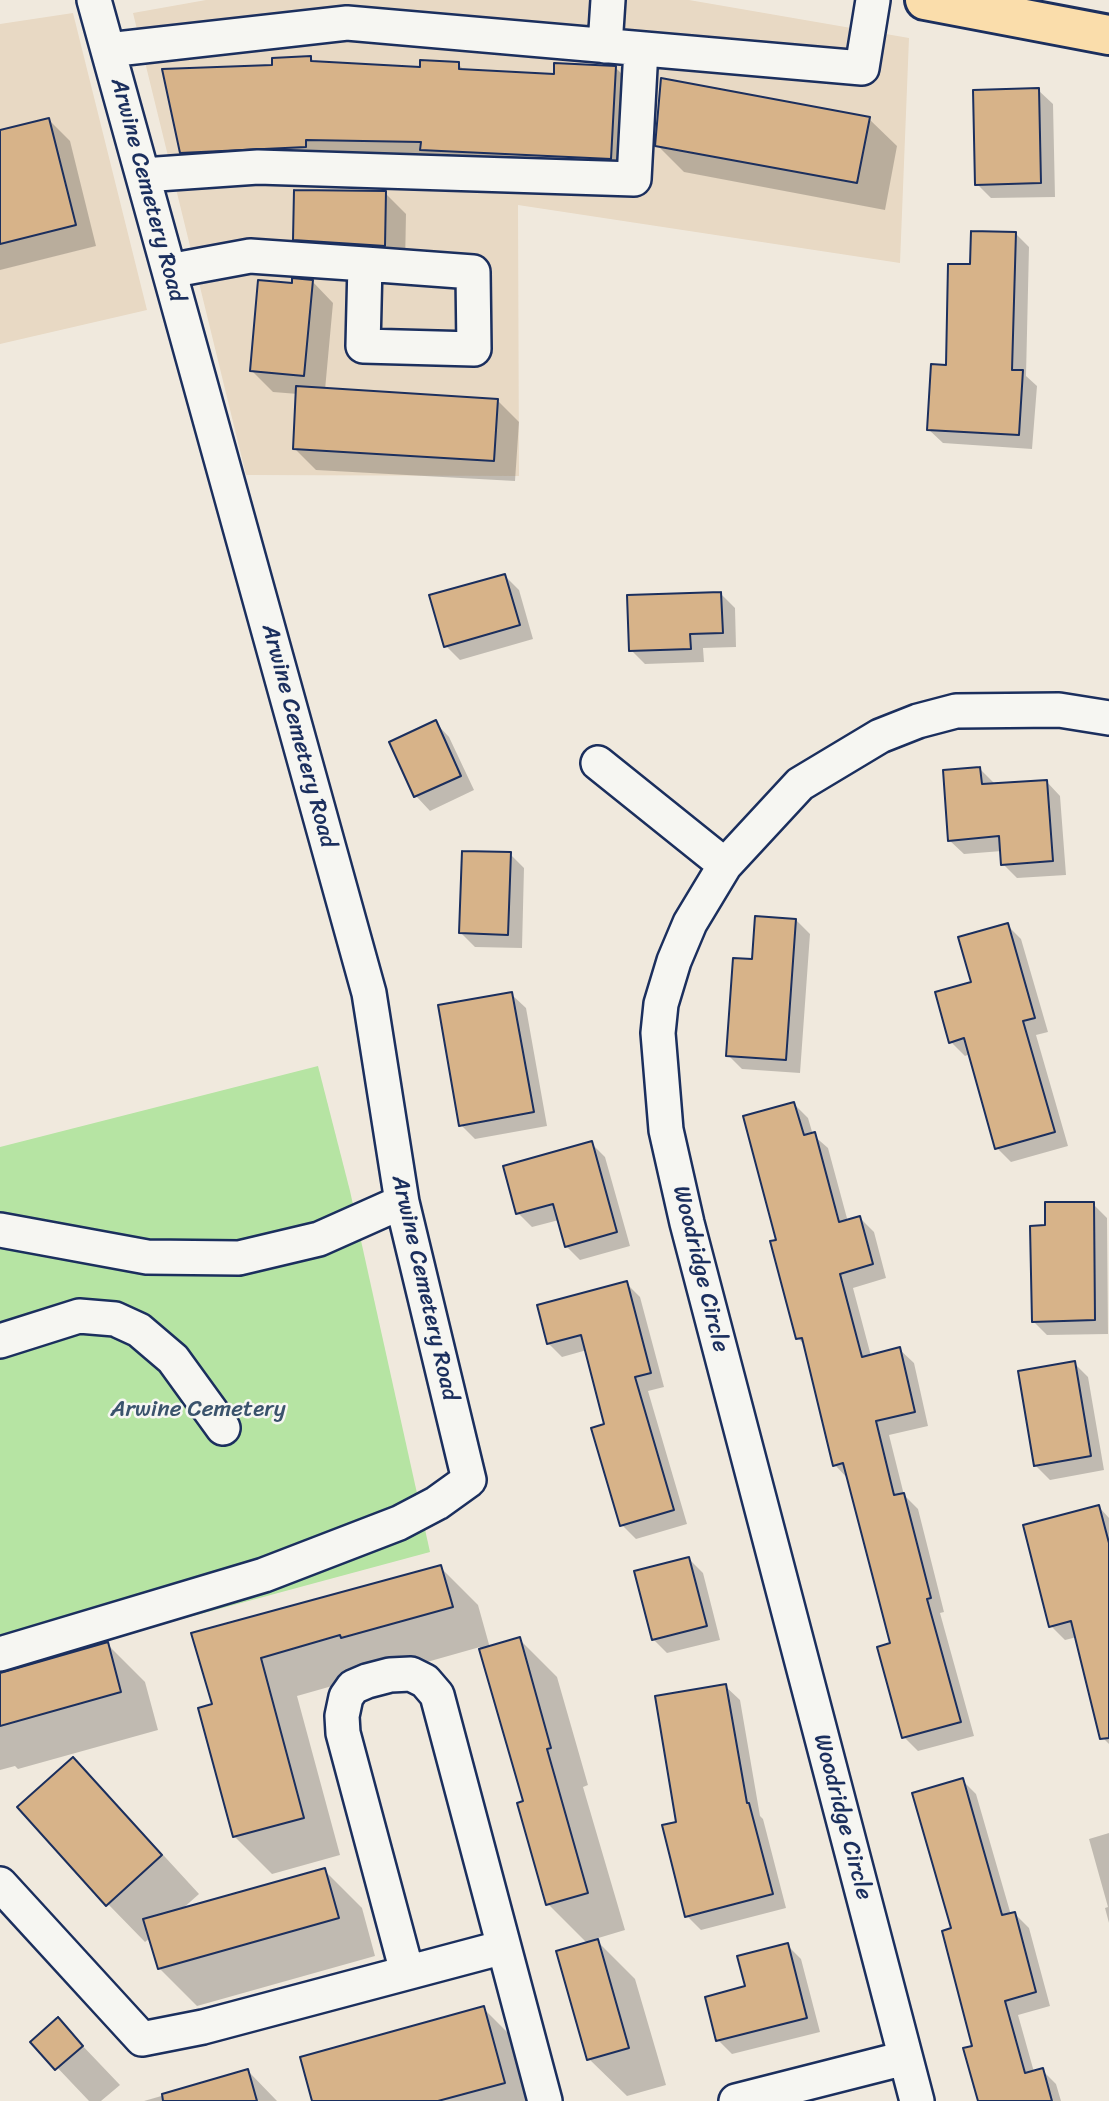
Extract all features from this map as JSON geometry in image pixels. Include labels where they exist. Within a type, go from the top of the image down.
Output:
[{"type":"main road","points":[[925,0],[1109,35]]},
{"type":"street","name":"Arwine Cemetery Road","points":[[0,1654],[264,1575],[398,1523],[437,1503],[468,1479],[402,1202],[369,993],[94,0]]},
{"type":"street","points":[[605,46],[608,0]]},
{"type":"street","points":[[108,50],[311,13],[346,23],[862,68],[873,0]]},
{"type":"street","points":[[143,176],[258,167],[634,179],[641,49]]},
{"type":"street","points":[[169,271],[250,256],[365,264]]},
{"type":"street","name":"Woodridge Circle","points":[[917,2101],[687,1223],[666,1130],[658,1033],[661,1004],[674,961],[690,923],[725,865],[800,784],[880,736],[918,721],[956,711],[1059,710],[1109,718]]},
{"type":"street","points":[[598,763],[725,865]]},
{"type":"street","points":[[0,1230],[147,1257],[239,1258],[319,1239],[402,1202]]},
{"type":"street","points":[[0,1341],[79,1316],[115,1319],[139,1330],[173,1359],[223,1429]]},
{"type":"street","points":[[407,1972],[343,1733],[342,1716],[346,1697],[353,1687],[390,1675],[411,1674],[425,1681],[437,1695],[545,2101]]},
{"type":"street","points":[[0,1884],[142,2039],[203,2027],[504,1947]]},
{"type":"street","points":[[736,2101],[905,2058]]},
{"type":"shaded area","points":[[206,0],[689,0],[909,38],[900,263],[518,205],[519,476],[246,475],[133,13]]},
{"type":"shaded area","points":[[73,13],[147,310],[0,344],[0,24]]},
{"type":"green space","name":"Arwine Cemetery","points":[[318,1066],[350,1191],[430,1552],[0,1668],[0,1147]]},
{"type":"building","points":[[311,56],[311,61],[420,67],[420,60],[459,62],[459,69],[554,74],[554,63],[616,66],[611,159],[420,150],[421,142],[306,140],[306,147],[180,153],[162,69],[272,65],[272,58]]},
{"type":"building","points":[[661,78],[870,117],[857,183],[655,146]]},
{"type":"building","points":[[1039,88],[1041,183],[975,185],[973,90]]},
{"type":"building","points":[[49,118],[76,225],[0,244],[0,130]]},
{"type":"building","points":[[294,190],[386,191],[385,246],[293,240]]},
{"type":"building","points":[[971,231],[1016,232],[1012,370],[1023,370],[1019,435],[927,430],[931,364],[946,365],[948,264],[970,264]]},
{"type":"building","points":[[292,278],[313,280],[304,376],[250,371],[258,280],[292,283]]},
{"type":"building","points":[[296,386],[498,399],[494,461],[293,449]]},
{"type":"building","points":[[505,574],[520,625],[444,647],[429,595]]},
{"type":"building","points":[[721,592],[723,633],[690,634],[691,649],[629,651],[627,595]]},
{"type":"building","points":[[436,720],[461,776],[414,797],[389,742]]},
{"type":"building","points":[[980,767],[982,784],[1047,780],[1053,861],[1001,865],[999,836],[948,841],[943,770]]},
{"type":"building","points":[[462,851],[511,852],[508,935],[459,933]]},
{"type":"building","points":[[755,916],[796,919],[786,1060],[726,1056],[733,958],[752,959]]},
{"type":"building","points":[[1008,923],[1035,1018],[1023,1021],[1055,1132],[995,1149],[964,1038],[949,1043],[935,992],[971,982],[958,937]]},
{"type":"building","points":[[512,992],[534,1112],[459,1126],[438,1005]]},
{"type":"building","points":[[794,1102],[804,1135],[815,1132],[839,1222],[860,1216],[873,1264],[840,1274],[862,1357],[900,1347],[915,1412],[876,1421],[894,1495],[904,1493],[931,1598],[927,1599],[961,1722],[902,1738],[877,1647],[890,1643],[843,1463],[833,1466],[802,1338],[796,1339],[770,1241],[776,1240],[743,1116]]},
{"type":"building","points":[[592,1141],[617,1232],[565,1247],[553,1204],[516,1214],[503,1166]]},
{"type":"building","points":[[1045,1202],[1094,1202],[1095,1320],[1032,1322],[1030,1226],[1045,1225]]},
{"type":"building","points":[[627,1281],[651,1373],[635,1377],[674,1510],[620,1526],[591,1428],[604,1424],[581,1335],[547,1344],[537,1305]]},
{"type":"building","points":[[1075,1361],[1091,1456],[1034,1466],[1018,1371]]},
{"type":"building","points":[[1099,1505],[1109,1543],[1109,1738],[1100,1739],[1071,1621],[1049,1627],[1023,1525]]},
{"type":"building","points":[[689,1557],[707,1626],[652,1640],[634,1571]]},
{"type":"building","points":[[441,1565],[453,1607],[261,1658],[304,1818],[233,1837],[198,1708],[212,1704],[191,1633]]},
{"type":"building","points":[[520,1637],[551,1748],[547,1749],[588,1893],[546,1905],[517,1803],[523,1801],[479,1649]]},
{"type":"building","points":[[108,1642],[121,1692],[0,1726],[0,1673]]},
{"type":"building","points":[[726,1684],[747,1803],[773,1894],[685,1917],[662,1825],[676,1822],[655,1696]]},
{"type":"building","points":[[73,1757],[162,1855],[106,1906],[17,1807]]},
{"type":"building","points":[[963,1778],[1002,1915],[1015,1912],[1036,1992],[1005,2001],[1025,2073],[1043,2068],[1052,2101],[978,2101],[963,2048],[972,2046],[942,1931],[951,1928],[912,1793]]},
{"type":"building","points":[[325,1868],[339,1918],[158,1969],[143,1919]]},
{"type":"building","points":[[598,1939],[629,2048],[587,2060],[556,1951]]},
{"type":"building","points":[[788,1943],[807,2018],[716,2041],[705,1997],[745,1986],[737,1956]]},
{"type":"building","points":[[484,2006],[505,2083],[438,2101],[312,2101],[300,2057]]},
{"type":"building","points":[[58,2017],[83,2046],[55,2070],[30,2042]]},
{"type":"building","points":[[248,2069],[257,2101],[163,2101],[162,2094]]}]
